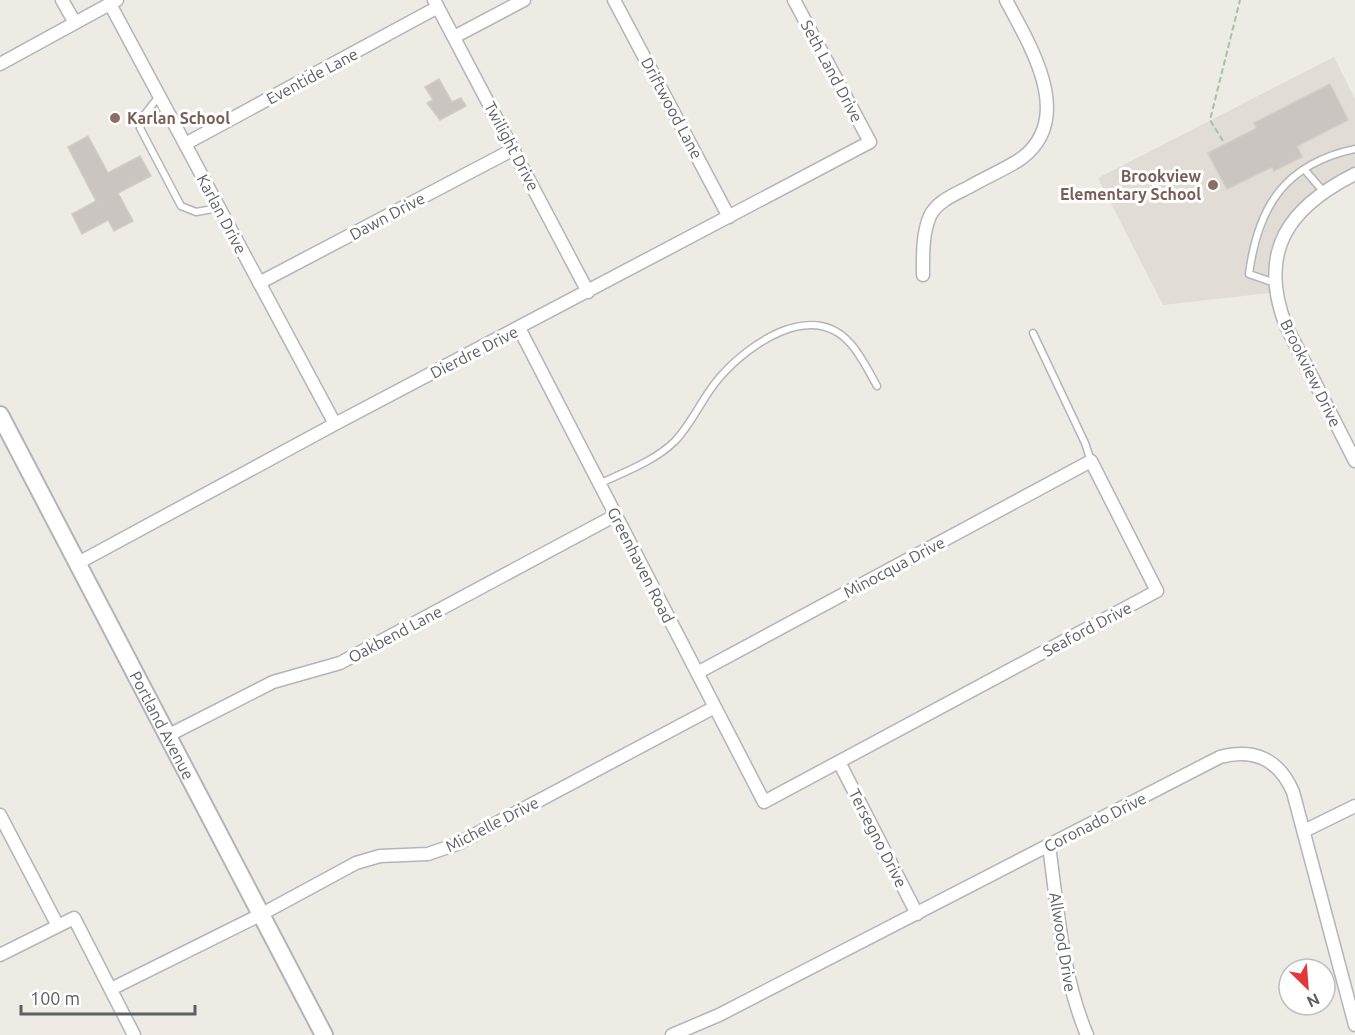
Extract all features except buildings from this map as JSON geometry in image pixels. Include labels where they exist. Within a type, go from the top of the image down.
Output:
[{"type":"main road","name":"Portland Avenue","points":[[0,415],[324,1035]]},
{"type":"street","points":[[62,0],[75,23]]},
{"type":"street","points":[[454,37],[524,0]]},
{"type":"street","name":"Driftwood Lane","points":[[615,0],[729,217]]},
{"type":"street","name":"Seth Land Drive","points":[[794,0],[870,142]]},
{"type":"street","points":[[923,275],[925,232],[936,208],[1022,158],[1041,133],[1046,117],[1046,96],[1039,64],[1006,0]]},
{"type":"street","points":[[0,64],[113,2]]},
{"type":"street","name":"Karlan Drive","points":[[113,2],[159,96],[335,424]]},
{"type":"street","name":"Twilight Drive","points":[[436,4],[588,292]]},
{"type":"street","name":"Eventide Lane","points":[[185,144],[436,4]]},
{"type":"street","name":"Dierdre Drive","points":[[78,563],[335,424],[870,142]]},
{"type":"street","name":"Dawn Drive","points":[[259,283],[514,149]]},
{"type":"street","name":"Brookview Drive","points":[[1355,174],[1323,191],[1305,206],[1286,232],[1276,260],[1275,283],[1286,326],[1355,460]]},
{"type":"street","name":"Greenhaven Road","points":[[519,328],[764,802]]},
{"type":"street","name":"Minocqua Drive","points":[[697,673],[1091,461]]},
{"type":"street","name":"Seaford Drive","points":[[764,802],[1157,591],[1091,461]]},
{"type":"street","name":"Oakbend Lane","points":[[167,736],[273,682],[340,663],[616,515]]},
{"type":"street","name":"Michelle Drive","points":[[111,989],[260,915],[356,863],[380,856],[428,854],[457,844],[715,707]]},
{"type":"street","name":"Coronado Drive","points":[[672,1035],[719,1015],[1220,757],[1240,753],[1260,756],[1283,773],[1293,792],[1355,1025]]},
{"type":"street","name":"Tersegno Drive","points":[[839,762],[917,914]]},
{"type":"street","points":[[1304,831],[1355,806]]},
{"type":"street","points":[[0,815],[58,926]]},
{"type":"street","name":"Allwood Drive","points":[[1049,846],[1067,979],[1087,1035]]},
{"type":"street","points":[[0,955],[74,918],[134,1035]]},
{"type":"lane","points":[[159,96],[145,114],[140,128],[182,206],[196,212],[219,208]]},
{"type":"lane","points":[[1275,283],[1249,274],[1254,241],[1266,209],[1282,187],[1304,169],[1329,155],[1355,149]]},
{"type":"lane","points":[[1304,169],[1323,191]]},
{"type":"lane","points":[[599,484],[652,458],[674,442],[719,378],[761,342],[786,328],[810,325],[836,331],[850,343],[877,386]]},
{"type":"lane","name":"Seaford Drive","points":[[1033,333],[1085,443],[1091,461]]},
{"type":"path","points":[[1223,141],[1210,120],[1240,0]]},
{"type":"shaded area","name":"Brookview Elementary School","points":[[1334,57],[1355,99],[1355,168],[1313,192],[1293,213],[1270,277],[1270,293],[1163,305],[1098,178]]},
{"type":"place","name":"Karlan School","points":[[115,118]]},
{"type":"place","name":"Brookview Elementary School","points":[[1213,185]]}]
